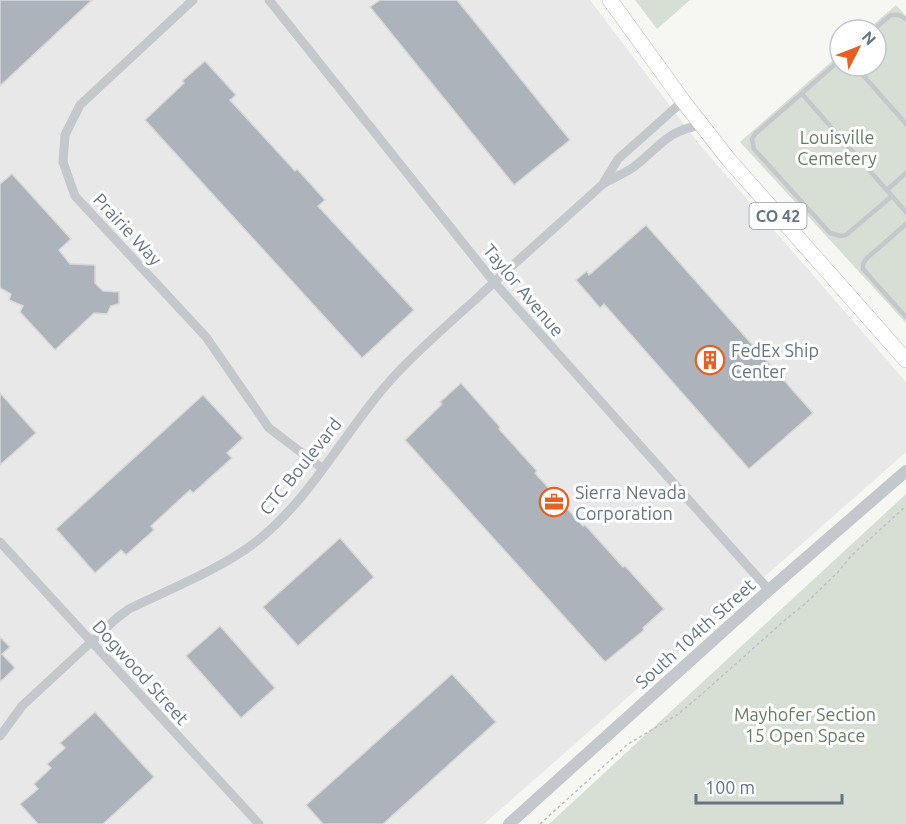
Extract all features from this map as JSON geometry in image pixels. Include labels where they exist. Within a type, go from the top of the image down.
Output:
[{"type":"main road","name":"CO 42","points":[[610,0],[683,101],[771,209],[906,360]]},
{"type":"street","name":"Prairie Way","points":[[193,0],[80,105],[65,135],[63,162],[75,196],[206,337],[268,428],[323,469]]},
{"type":"street","name":"Taylor Avenue","points":[[268,0],[494,282],[770,590]]},
{"type":"street","name":"CTC Boulevard","points":[[603,184],[618,159],[683,101]]},
{"type":"street","name":"CTC Boulevard","points":[[0,736],[22,706],[118,617],[129,609],[210,570],[255,543],[285,514],[323,469],[391,379],[413,356],[603,184],[634,167],[670,135],[702,125]]},
{"type":"street","name":"South 104th Street","points":[[509,824],[906,471]]},
{"type":"street","name":"Dogwood Street","points":[[0,542],[258,824]]},
{"type":"lane","points":[[887,18],[891,15],[899,15],[906,19]]},
{"type":"lane","points":[[828,71],[755,134],[752,139],[754,149],[835,236],[846,235],[892,195]]},
{"type":"lane","points":[[866,78],[906,124]]},
{"type":"lane","points":[[802,94],[906,212]]},
{"type":"lane","points":[[887,190],[906,173]]},
{"type":"lane","points":[[906,224],[863,264],[863,269],[906,317]]},
{"type":"path","points":[[540,824],[628,744],[677,715],[710,687],[805,604],[851,556],[906,506]]},
{"type":"shaded area","points":[[0,0],[590,0],[699,144],[906,382],[906,452],[484,824],[0,824]]},
{"type":"green space","points":[[635,0],[690,0],[657,29]]},
{"type":"green space","name":"Louisville Cemetery","points":[[896,5],[906,16],[906,323],[740,142],[828,65],[828,78],[888,78],[888,18],[881,18]]},
{"type":"green space","name":"Mayhofer Section 15 Open Space","points":[[906,494],[906,824],[549,824]]},
{"type":"building","points":[[0,0],[92,0],[0,86]]},
{"type":"building","points":[[380,0],[457,0],[570,140],[514,185],[370,7]]},
{"type":"building","points":[[205,61],[236,95],[230,100],[325,200],[318,206],[414,310],[362,358],[145,120],[184,83],[182,81]]},
{"type":"building","points":[[12,174],[71,239],[59,250],[70,264],[95,265],[95,283],[103,291],[119,292],[119,304],[111,306],[107,314],[94,313],[55,350],[20,312],[23,306],[9,300],[11,294],[0,288],[0,184]]},
{"type":"building","name":"FedEx Ship Center","points":[[646,225],[813,413],[749,469],[604,304],[600,308],[576,280],[587,271],[589,275]]},
{"type":"building","points":[[461,383],[537,471],[535,473],[664,609],[643,628],[644,630],[605,662],[405,440]]},
{"type":"building","points":[[0,393],[36,433],[0,465]]},
{"type":"building","points":[[203,395],[243,438],[227,453],[232,458],[193,493],[190,490],[151,526],[154,530],[126,555],[121,550],[95,573],[56,529]]},
{"type":"building","points":[[340,538],[374,577],[298,646],[263,607]]},
{"type":"building","points":[[220,626],[275,688],[241,718],[186,656]]},
{"type":"building","points":[[0,637],[10,647],[2,654],[15,668],[0,682]]},
{"type":"building","points":[[452,674],[496,722],[383,824],[323,824],[306,805]]},
{"type":"building","points":[[95,712],[154,777],[103,824],[38,824],[20,804],[38,789],[34,784],[51,768],[47,764],[65,748],[60,743]]},
{"type":"place","name":"FedEx Ship Center","points":[[710,360]]},
{"type":"place","name":"Sierra Nevada Corporation","points":[[554,502]]}]
